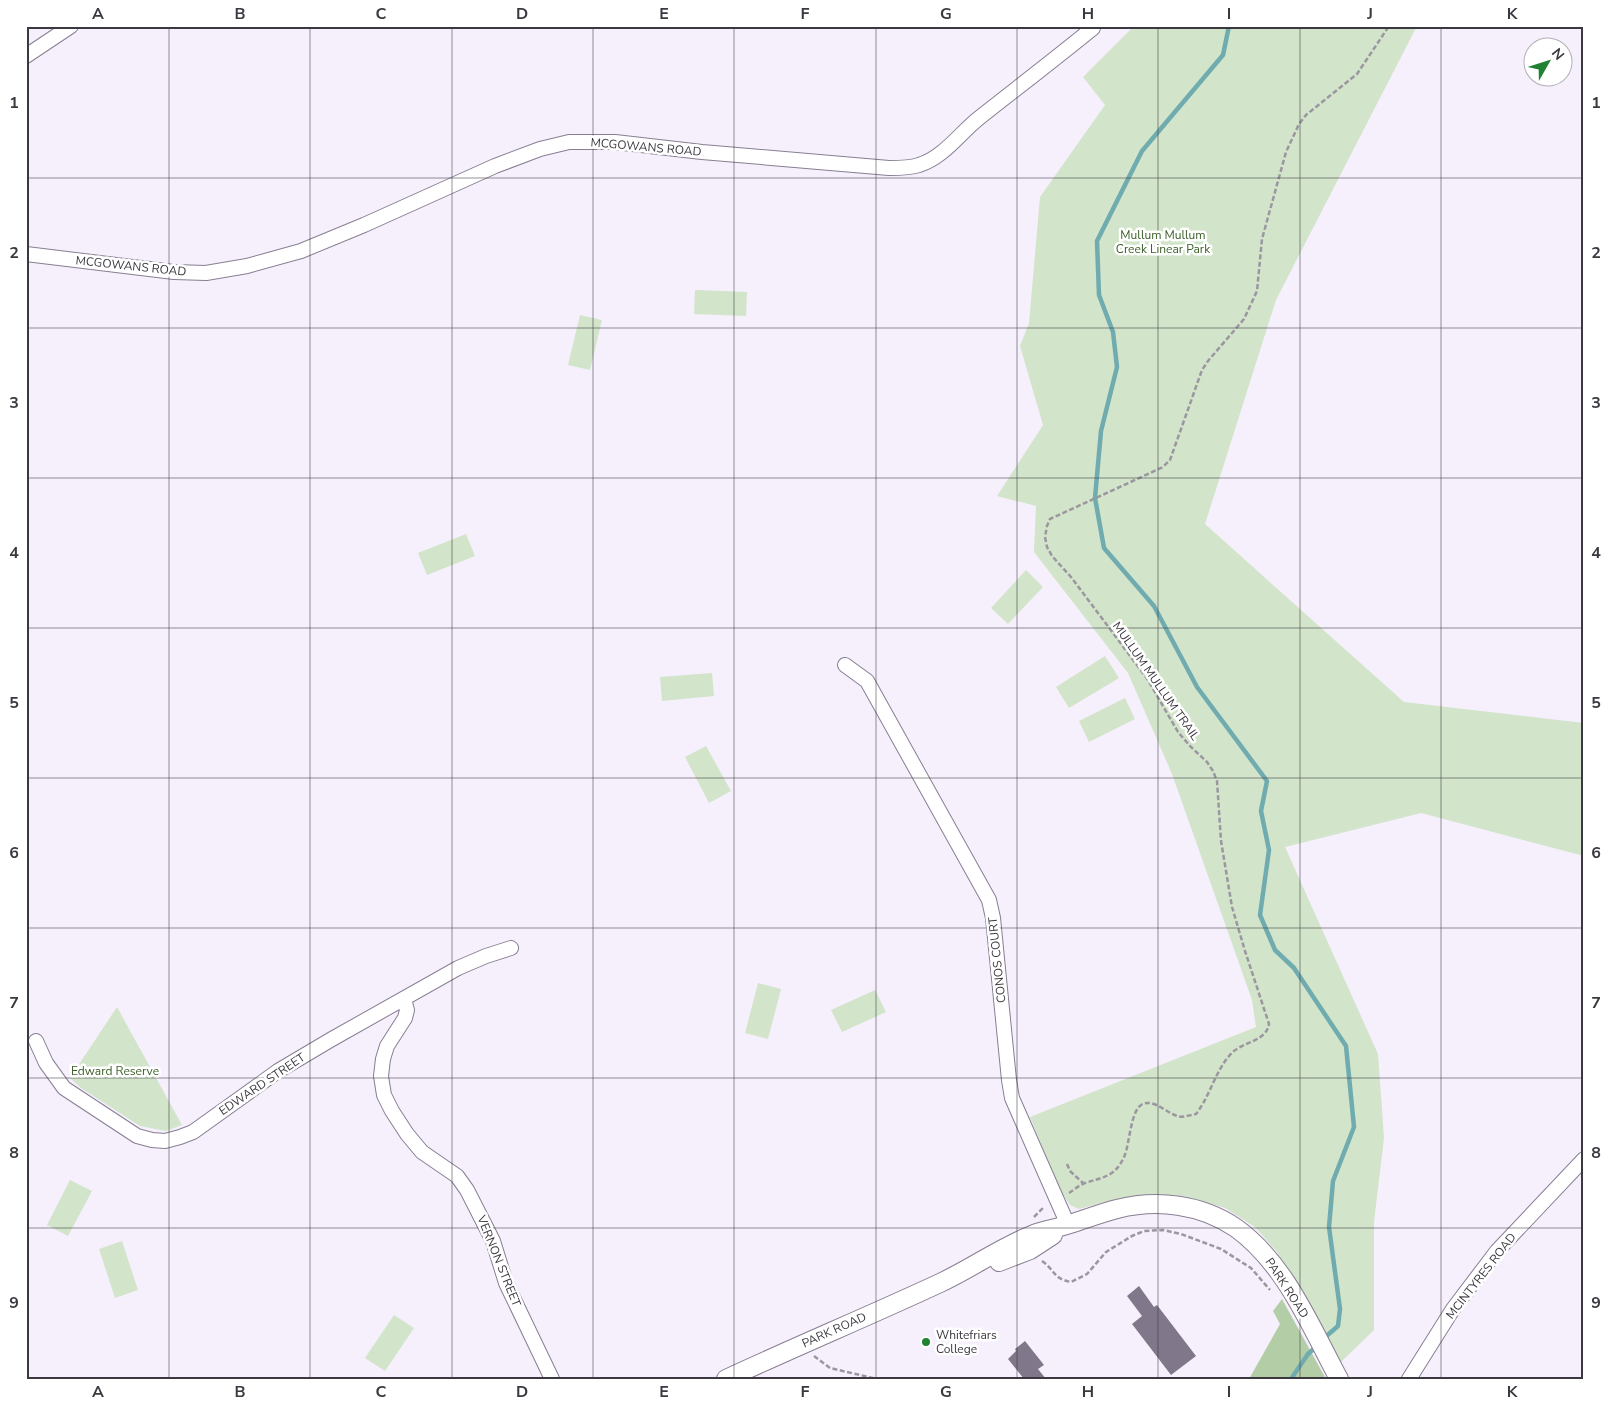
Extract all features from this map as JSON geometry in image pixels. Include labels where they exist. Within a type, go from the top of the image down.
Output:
[{"type":"street","points":[[26,56],[71,26]]},
{"type":"street","name":"MCGOWANS ROAD","points":[[26,254],[174,272],[206,273],[247,266],[301,251],[495,166],[540,149],[569,142],[615,142],[889,168],[920,165],[932,159],[946,148],[980,117],[1046,67],[1093,28]]},
{"type":"street","name":"CONOS COURT","points":[[845,665],[867,681],[989,900],[994,918],[1012,1098],[1068,1225]]},
{"type":"street","name":"EDWARD STREET","points":[[36,1041],[46,1063],[64,1088],[137,1136],[165,1141],[193,1132],[278,1071],[458,968],[511,948]]},
{"type":"street","name":"VERNON STREET","points":[[404,999],[407,1010],[405,1018],[387,1046],[383,1059],[381,1076],[384,1094],[392,1111],[407,1134],[422,1152],[457,1176],[467,1190],[493,1241],[506,1283],[552,1379]]},
{"type":"street","name":"MCINTYRES ROAD","points":[[1409,1379],[1452,1309],[1497,1251],[1584,1159]]},
{"type":"street","name":"PARK ROAD","points":[[726,1379],[1068,1225],[1117,1209],[1138,1205],[1186,1206],[1214,1215],[1253,1241],[1272,1261],[1291,1290],[1339,1379]]},
{"type":"path","name":"MULLUM MULLUM TRAIL","points":[[1028,1244],[1021,1229],[1045,1206],[1083,1183],[1106,1177],[1118,1166],[1128,1146],[1137,1108],[1143,1104],[1151,1103],[1179,1117],[1196,1114],[1204,1104],[1228,1057],[1245,1044],[1262,1036],[1267,1031],[1269,1024],[1244,951],[1232,907],[1222,841],[1217,781],[1208,762],[1178,732],[1148,680],[1071,577],[1052,556],[1047,547],[1047,526],[1050,519],[1163,467],[1170,460],[1202,370],[1244,319],[1251,307],[1257,291],[1262,239],[1286,152],[1299,124],[1317,105],[1357,74],[1389,26]]},
{"type":"path","points":[[1067,1164],[1070,1171],[1083,1183]]},
{"type":"path","points":[[1028,1244],[1035,1258],[1048,1266],[1057,1277],[1072,1282],[1087,1274],[1106,1252],[1132,1236],[1154,1230],[1163,1230],[1181,1234],[1221,1249],[1251,1268],[1272,1291]]},
{"type":"path","points":[[800,1345],[830,1368],[877,1379]]},
{"type":"green space","name":"Mullum Mullum Creek Linear Park","points":[[1134,26],[1417,26],[1276,300],[1205,524],[1404,702],[1584,723],[1584,856],[1421,813],[1285,847],[1378,1054],[1384,1138],[1374,1222],[1374,1330],[1340,1363],[1300,1287],[1276,1251],[1255,1227],[1225,1208],[1184,1196],[1149,1194],[1079,1209],[1070,1205],[1059,1188],[1030,1117],[1256,1027],[1252,1000],[1172,774],[1128,673],[1034,552],[1036,506],[997,496],[1043,425],[1020,346],[1029,323],[1040,197],[1105,105],[1083,77]]},
{"type":"green space","points":[[695,290],[747,292],[746,316],[694,314]]},
{"type":"green space","points":[[580,315],[602,320],[590,370],[568,365]]},
{"type":"green space","points":[[466,534],[475,556],[427,575],[418,553]]},
{"type":"green space","points":[[1026,570],[1043,587],[1008,624],[991,608]]},
{"type":"green space","points":[[1105,656],[1119,678],[1069,708],[1056,687]]},
{"type":"green space","points":[[712,673],[714,696],[662,701],[660,677]]},
{"type":"green space","points":[[1125,698],[1135,719],[1089,742],[1079,721]]},
{"type":"green space","points":[[706,746],[731,791],[709,803],[685,757]]},
{"type":"green space","points":[[758,983],[781,989],[768,1039],[745,1033]]},
{"type":"green space","points":[[875,990],[886,1012],[842,1032],[831,1010]]},
{"type":"green space","name":"Edward Reserve","points":[[117,1007],[182,1125],[166,1131],[140,1126],[81,1088],[70,1078]]},
{"type":"green space","points":[[70,1180],[92,1191],[68,1236],[47,1225]]},
{"type":"green space","points":[[122,1241],[138,1290],[115,1298],[99,1249]]},
{"type":"green space","points":[[1282,1299],[1326,1379],[1249,1379],[1280,1324],[1273,1311]]},
{"type":"green space","points":[[394,1315],[414,1328],[385,1371],[365,1358]]},
{"type":"building","points":[[1139,1286],[1154,1307],[1157,1305],[1196,1356],[1171,1375],[1132,1324],[1142,1316],[1127,1296]]},
{"type":"building","points":[[1025,1341],[1044,1365],[1038,1369],[1046,1379],[1024,1379],[1008,1359],[1016,1351],[1015,1349]]},
{"type":"waterway","points":[[1229,26],[1223,55],[1142,151],[1097,241],[1099,295],[1113,332],[1117,367],[1101,431],[1095,498],[1104,548],[1154,606],[1197,687],[1267,781],[1261,811],[1269,850],[1260,915],[1275,950],[1294,968],[1346,1046],[1354,1127],[1333,1181],[1329,1227],[1340,1309],[1338,1326],[1323,1339]]},
{"type":"waterway","points":[[1291,1379],[1308,1354],[1318,1345]]},
{"type":"place","name":"Whitefriars College","points":[[926,1342]]}]
